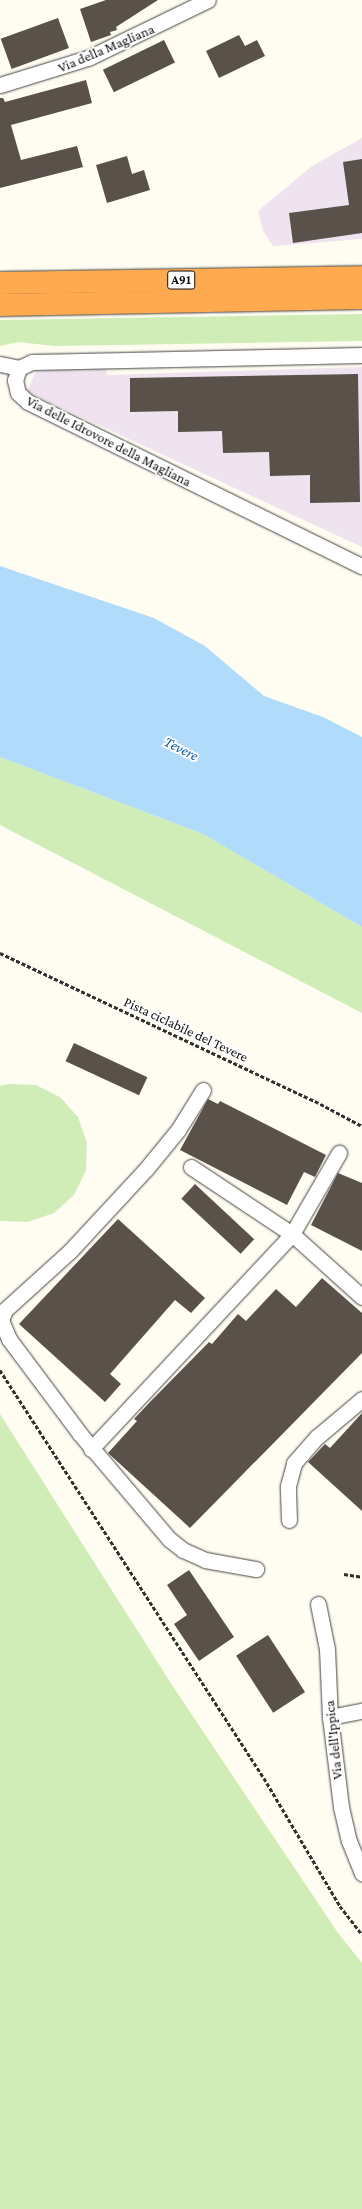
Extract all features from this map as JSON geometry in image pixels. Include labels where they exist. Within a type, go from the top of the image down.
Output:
[{"type":"highway","name":"A91","points":[[0,283],[362,277]]},
{"type":"highway","name":"A91","points":[[0,305],[362,298]]},
{"type":"street","name":"Via della Magliana","points":[[0,85],[88,58],[208,0]]},
{"type":"street","points":[[0,364],[19,368],[32,362],[362,355]]},
{"type":"street","name":"Via delle Idrovore della Magliana","points":[[19,368],[16,387],[18,393],[28,402],[362,566]]},
{"type":"street","points":[[203,1090],[178,1130],[146,1169],[70,1251],[10,1305],[2,1315],[2,1326],[9,1339],[91,1449],[176,1546],[205,1560],[256,1569]]},
{"type":"street","points":[[91,1449],[292,1234],[339,1153]]},
{"type":"street","points":[[191,1167],[292,1234],[362,1296]]},
{"type":"street","points":[[289,1520],[288,1486],[294,1463],[317,1437],[362,1399]]},
{"type":"street","name":"Via dell'Ippica","points":[[318,1604],[327,1649],[330,1717],[343,1818],[362,1873]]},
{"type":"street","points":[[330,1717],[362,1711]]},
{"type":"path","name":"Pista ciclabile del Tevere","points":[[0,953],[315,1101],[362,1126]]},
{"type":"path","points":[[0,1370],[267,1783],[340,1906],[362,1934]]},
{"type":"path","points":[[344,1574],[362,1577]]},
{"type":"shaded area","points":[[362,138],[362,239],[273,246],[263,231],[258,211],[312,166]]},
{"type":"shaded area","points":[[106,366],[107,375],[362,367],[362,547],[27,392],[36,371]]},
{"type":"green space","points":[[362,314],[362,341],[54,346],[18,342],[0,346],[0,320]]},
{"type":"green space","points":[[0,757],[203,834],[362,927],[362,1013],[0,825]]},
{"type":"green space","points":[[8,1084],[36,1085],[60,1097],[78,1117],[87,1143],[86,1170],[74,1195],[54,1213],[28,1222],[0,1221],[0,1086]]},
{"type":"green space","points":[[0,1414],[172,1685],[338,1933],[362,1963],[362,2209],[0,2209]]},
{"type":"water","name":"Tevere","points":[[0,566],[154,618],[205,646],[264,696],[323,717],[362,737],[362,927],[203,834],[0,757]]},
{"type":"building","points":[[106,0],[158,0],[116,27],[117,30],[110,32],[111,35],[91,42],[80,9]]},
{"type":"building","points":[[58,18],[69,48],[12,69],[1,39]]},
{"type":"building","points":[[239,35],[245,46],[257,40],[265,56],[219,78],[206,51]]},
{"type":"building","points":[[164,40],[175,62],[114,92],[103,70]]},
{"type":"building","points":[[86,80],[92,103],[11,125],[21,160],[77,146],[83,167],[0,188],[0,98],[3,98],[5,102]]},
{"type":"building","points":[[127,156],[132,174],[144,170],[150,190],[107,203],[96,165]]},
{"type":"building","points":[[362,159],[362,233],[293,243],[289,213],[349,205],[343,162]]},
{"type":"building","points":[[358,374],[360,502],[310,503],[310,475],[270,476],[269,452],[223,453],[222,431],[178,432],[178,411],[130,412],[130,378]]},
{"type":"building","points":[[74,1043],[147,1077],[139,1095],[66,1061]]},
{"type":"building","points":[[208,1099],[218,1104],[220,1101],[326,1155],[315,1177],[304,1172],[287,1205],[180,1150]]},
{"type":"building","points":[[338,1173],[362,1183],[362,1251],[311,1225]]},
{"type":"building","points":[[195,1184],[254,1239],[241,1254],[181,1199]]},
{"type":"building","points":[[118,1219],[205,1298],[191,1313],[175,1300],[110,1374],[121,1384],[105,1402],[19,1324]]},
{"type":"building","points":[[322,1278],[362,1313],[362,1353],[190,1528],[108,1453],[137,1421],[134,1419],[209,1342],[212,1344],[238,1314],[246,1321],[276,1289],[296,1307]]},
{"type":"building","points":[[362,1413],[362,1511],[308,1462],[325,1444],[330,1448]]},
{"type":"building","points":[[189,1570],[234,1637],[199,1661],[174,1624],[187,1615],[167,1585]]},
{"type":"building","points":[[268,1635],[305,1692],[273,1713],[236,1656]]}]
